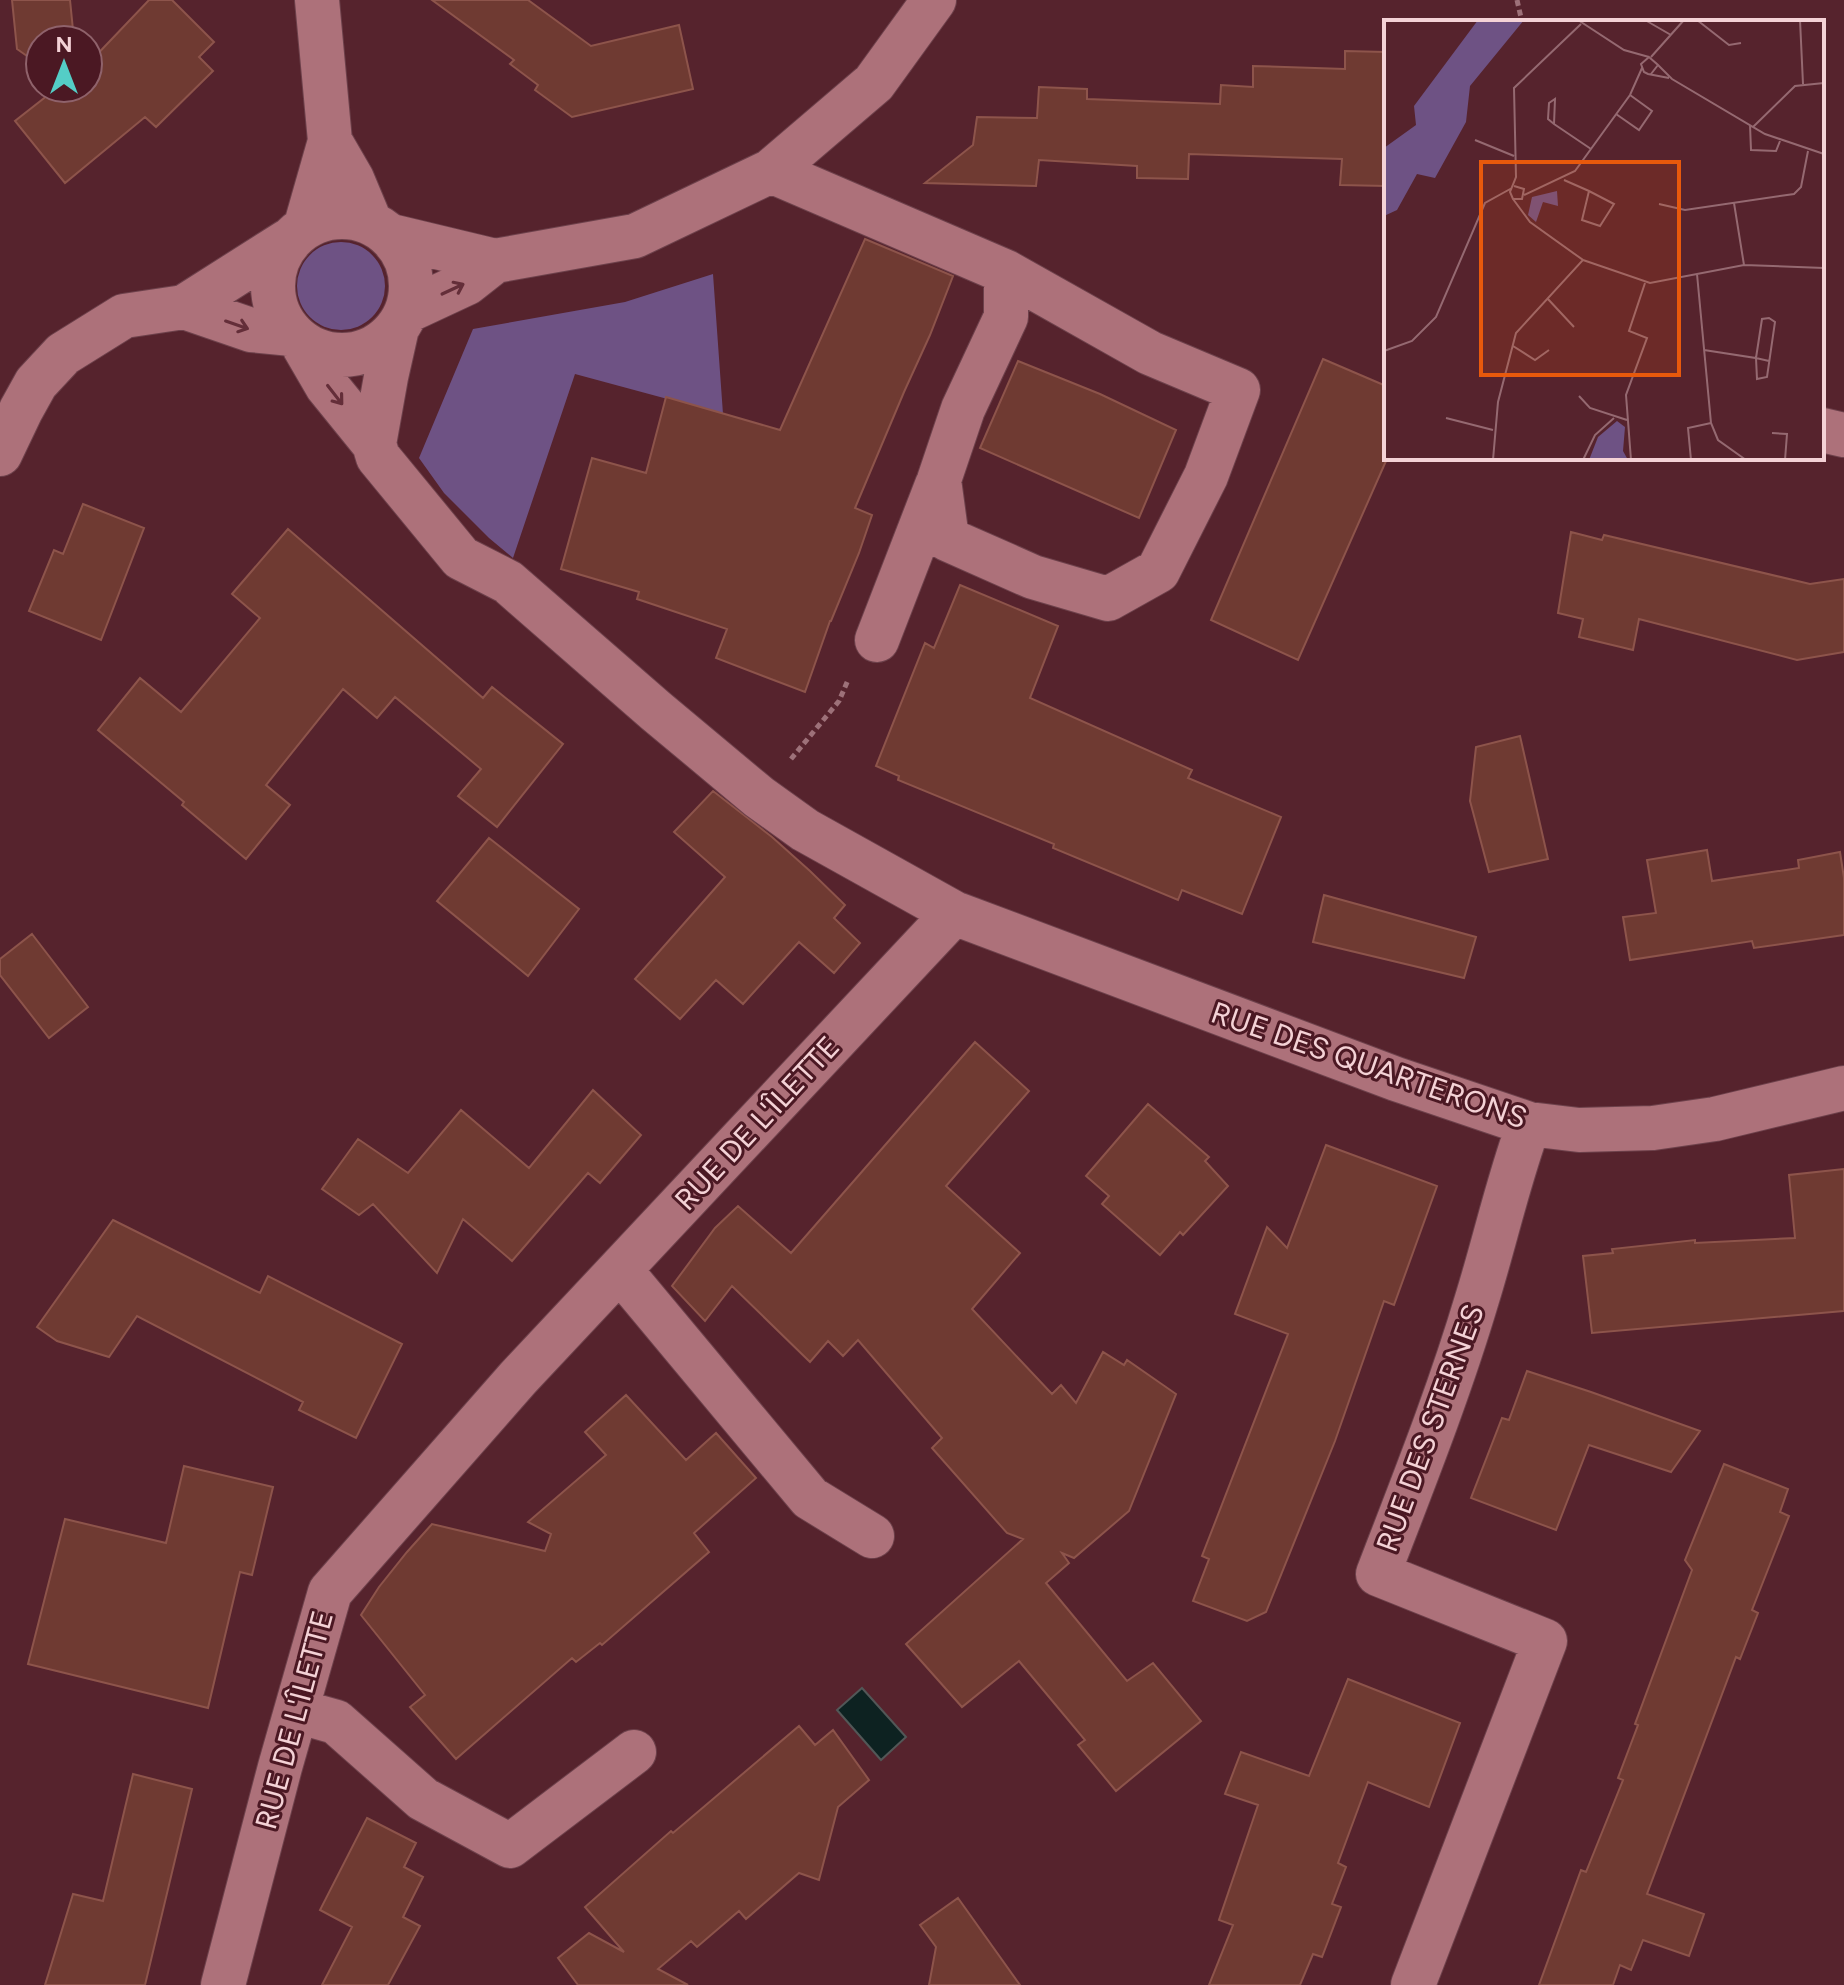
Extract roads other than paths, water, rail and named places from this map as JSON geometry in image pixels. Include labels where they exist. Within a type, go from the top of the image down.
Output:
[{"type":"street","points":[[317,0],[330,141],[381,229],[402,250],[410,270],[412,291],[386,377],[374,444]]},
{"type":"street","points":[[0,454],[36,383],[63,354],[124,316],[184,307],[297,233],[327,217],[349,216],[381,229],[495,261],[635,236],[771,171],[874,83],[934,0]]},
{"type":"street","points":[[330,141],[297,233],[276,261],[272,284],[275,306],[327,386],[374,444],[378,457],[461,558],[508,582],[759,797],[805,830],[954,913]]},
{"type":"street","points":[[771,171],[1006,272],[1150,353],[1238,390],[1206,476],[1158,571],[1108,599],[1033,577],[947,539],[939,480]]},
{"type":"street","points":[[184,307],[251,330],[297,338],[323,353],[346,356],[366,351],[383,342],[402,320],[467,283],[495,261]]},
{"type":"street","points":[[877,640],[963,409],[1006,317],[1006,272]]},
{"type":"street","points":[[1824,430],[1844,435]]},
{"type":"street","name":"RUE DES QUARTERONS","points":[[954,913],[1381,1074],[1529,1124],[1579,1130],[1653,1128],[1715,1119],[1844,1088]]},
{"type":"street","name":"RUE DE L'ÎLETTE","points":[[223,1985],[330,1592],[518,1378],[954,913]]},
{"type":"street","name":"RUE DES STERNES","points":[[1413,1985],[1545,1641],[1378,1574],[1435,1427],[1477,1300],[1529,1124]]},
{"type":"street","points":[[620,1270],[810,1498],[872,1536]]},
{"type":"street","points":[[297,1711],[336,1722],[423,1799],[510,1846],[634,1752]]},
{"type":"water","points":[[862,1688],[906,1737],[881,1760],[837,1710]]}]
